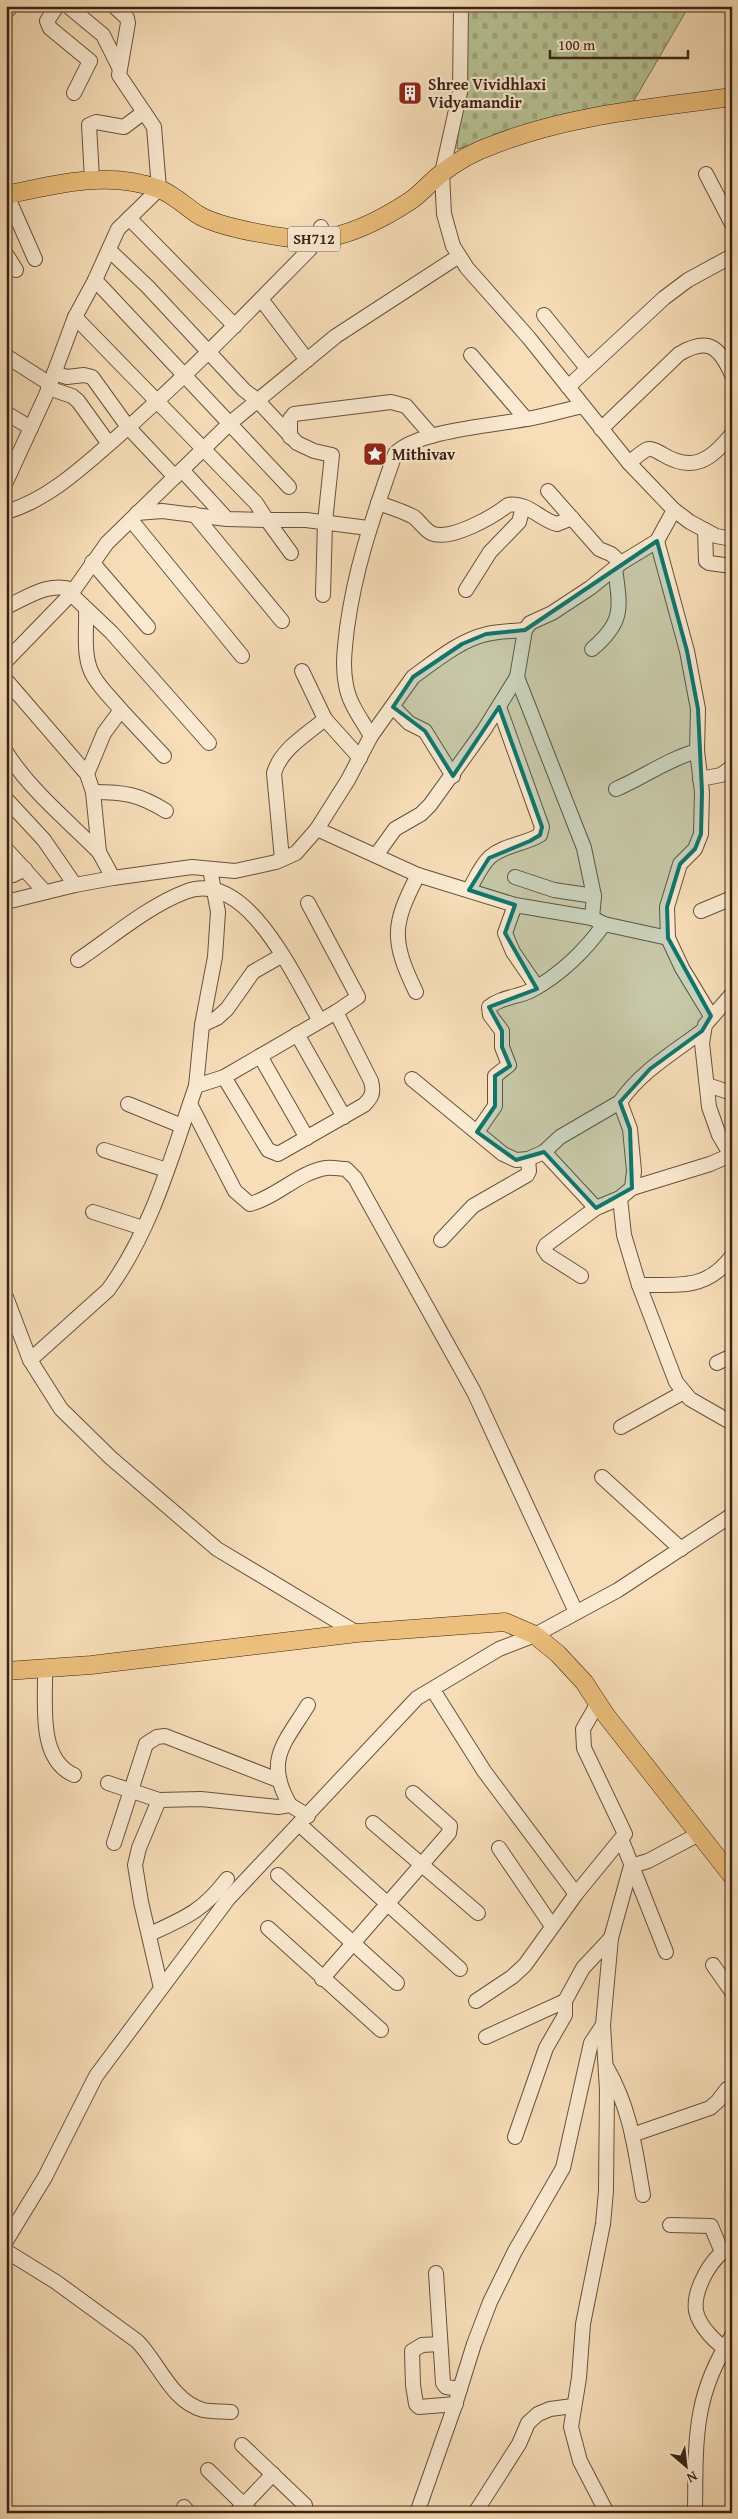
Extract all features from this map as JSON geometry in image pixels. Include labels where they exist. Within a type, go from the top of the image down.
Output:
[{"type":"main road","name":"SH712","points":[[7,194],[92,180],[131,182],[159,189],[198,215],[266,234],[348,233],[379,219],[411,200],[436,179],[492,145],[547,128],[658,106],[732,97]]},
{"type":"main road","points":[[6,1671],[356,1633],[505,1622],[535,1635],[558,1654],[584,1682],[598,1703],[732,1876]]},
{"type":"street","points":[[56,6],[47,21],[50,28],[90,62],[74,93]]},
{"type":"street","points":[[8,473],[31,428],[51,382],[75,317],[95,280],[118,229],[159,189],[154,127],[121,81],[119,67],[103,36],[68,6]]},
{"type":"street","points":[[114,6],[127,18],[128,22],[119,67]]},
{"type":"street","points":[[461,6],[460,92],[436,179],[453,246],[467,268],[528,338],[629,463],[674,510],[716,536],[732,538]]},
{"type":"street","points":[[92,180],[89,125],[96,122],[124,127],[144,112]]},
{"type":"street","points":[[706,174],[732,224]]},
{"type":"street","points":[[7,194],[35,259]]},
{"type":"street","points":[[129,218],[234,326]]},
{"type":"street","points":[[6,512],[22,506],[69,478],[109,444],[209,352],[261,299],[319,233]]},
{"type":"street","points":[[109,250],[148,287],[290,437],[305,448],[332,455],[325,522],[322,595]]},
{"type":"street","points":[[6,254],[16,270]]},
{"type":"street","points":[[6,661],[72,592],[107,543],[229,424],[336,336],[459,256]]},
{"type":"street","points":[[568,387],[664,298],[688,280],[732,256]]},
{"type":"street","points":[[95,280],[289,488]]},
{"type":"street","points":[[261,299],[307,360]]},
{"type":"street","points":[[544,314],[587,368]]},
{"type":"street","points":[[75,317],[158,400],[256,503],[291,553]]},
{"type":"street","points":[[601,429],[679,354],[693,346],[704,343],[711,346],[721,355],[732,375]]},
{"type":"street","points":[[471,354],[526,419]]},
{"type":"street","points":[[6,356],[51,382],[78,401],[109,444]]},
{"type":"street","points":[[51,382],[67,377],[84,375],[92,377],[128,427],[227,519]]},
{"type":"street","points":[[290,437],[290,418],[294,414],[391,402],[406,406],[432,436]]},
{"type":"street","points":[[372,736],[354,707],[346,687],[343,669],[352,595],[368,528],[395,454],[405,446],[432,436],[526,419],[583,406]]},
{"type":"street","points":[[6,414],[31,428]]},
{"type":"street","points":[[629,463],[647,450],[653,449],[677,463],[689,464],[710,456],[729,443]]},
{"type":"street","points":[[548,491],[598,549],[611,554],[618,565],[618,616],[610,634],[592,648]]},
{"type":"street","points":[[378,503],[405,513],[416,519],[432,533],[440,534],[478,526],[508,505],[514,504],[556,524],[572,518]]},
{"type":"street","points":[[466,590],[490,552],[519,522],[523,507]]},
{"type":"street","points":[[134,516],[162,510],[227,519],[325,522],[368,528]]},
{"type":"street","points":[[377,854],[395,829],[421,814],[452,776],[499,707],[517,677],[525,630],[530,623],[552,613],[590,588],[618,565],[657,541],[674,510]]},
{"type":"street","points":[[194,514],[282,621]]},
{"type":"street","points":[[134,516],[242,656]]},
{"type":"street","points":[[706,530],[704,555],[706,561],[709,564],[732,566]]},
{"type":"street","points":[[657,541],[687,651],[698,709],[697,751],[700,778],[701,834],[695,849],[680,864],[667,907],[668,938],[682,968],[710,1016]]},
{"type":"street","points":[[92,562],[148,627]]},
{"type":"street","points":[[6,607],[43,589],[61,586],[72,592],[86,609],[112,633],[209,742]]},
{"type":"street","points":[[86,609],[86,650],[89,667],[94,678],[164,756]]},
{"type":"street","points":[[6,902],[74,885],[192,867],[235,871],[282,859],[296,853],[317,829],[372,736],[413,676],[462,644],[486,634],[525,630]]},
{"type":"street","points":[[302,671],[325,719],[360,758]]},
{"type":"street","points":[[477,1132],[495,1106],[495,1076],[509,1065],[502,1047],[502,1030],[490,1014],[489,1007],[536,987],[568,964],[593,939],[598,921],[584,848],[517,677]]},
{"type":"street","points":[[6,680],[87,774],[92,792],[99,852]]},
{"type":"street","points":[[393,707],[409,722],[425,731],[452,776]]},
{"type":"street","points":[[469,890],[489,858],[499,851],[530,841],[540,835],[542,826],[499,707]]},
{"type":"street","points":[[87,774],[104,733],[121,710]]},
{"type":"street","points":[[282,859],[274,773],[277,762],[284,752],[325,719]]},
{"type":"street","points":[[616,789],[674,758],[697,751]]},
{"type":"street","points":[[6,752],[14,764],[36,788],[99,852],[113,878]]},
{"type":"street","points":[[700,778],[721,775],[732,767]]},
{"type":"street","points":[[92,792],[123,792],[135,795],[166,811]]},
{"type":"street","points":[[6,799],[44,840],[74,885]]},
{"type":"street","points":[[317,829],[377,854],[418,875],[515,905],[598,921],[668,938]]},
{"type":"street","points":[[6,848],[45,892]]},
{"type":"street","points":[[30,1360],[108,1290],[118,1276],[143,1228],[167,1170],[196,1086],[202,1025],[215,957],[218,912],[210,869]]},
{"type":"street","points":[[6,872],[13,875],[25,870]]},
{"type":"street","points":[[416,992],[401,957],[397,923],[402,904],[418,875]]},
{"type":"street","points":[[515,877],[554,890],[594,896]]},
{"type":"street","points":[[78,960],[156,907],[185,891],[214,888],[254,914],[265,928],[320,1021]]},
{"type":"street","points":[[702,911],[732,898]]},
{"type":"street","points":[[196,1086],[224,1076],[356,1000],[357,992],[308,903]]},
{"type":"street","points":[[515,905],[505,933],[513,952],[536,987]]},
{"type":"street","points":[[202,1025],[217,1018],[226,1010],[253,972],[281,956]]},
{"type":"street","points":[[412,1079],[503,1154],[516,1160],[528,1159],[544,1152],[567,1132],[620,1102],[628,1089],[650,1069],[702,1032],[710,1016],[732,994]]},
{"type":"street","points":[[224,1076],[268,1150],[278,1154],[344,1117],[364,1105],[372,1097],[373,1090],[336,1012]]},
{"type":"street","points":[[582,1276],[548,1255],[544,1249],[546,1245],[596,1208],[620,1198],[632,1188],[731,1156],[719,1135],[709,1107],[703,1064],[702,1032]]},
{"type":"street","points":[[297,1034],[344,1117]]},
{"type":"street","points":[[260,1056],[307,1138]]},
{"type":"street","points":[[707,1085],[732,1094]]},
{"type":"street","points":[[620,1102],[630,1129],[634,1170],[632,1188]]},
{"type":"street","points":[[128,1104],[182,1126]]},
{"type":"street","points":[[190,1104],[235,1191],[250,1204],[263,1200],[310,1174],[326,1168],[346,1169],[356,1178],[474,1392],[576,1612]]},
{"type":"street","points":[[104,1150],[167,1170]]},
{"type":"street","points":[[544,1152],[596,1208]]},
{"type":"street","points":[[441,1240],[473,1206],[527,1175],[529,1170],[528,1159]]},
{"type":"street","points":[[620,1198],[624,1235],[639,1285],[676,1382],[690,1399],[732,1423]]},
{"type":"street","points":[[93,1212],[143,1228]]},
{"type":"street","points":[[639,1285],[696,1283],[706,1280],[721,1271],[732,1256]]},
{"type":"street","points":[[6,1296],[30,1360],[61,1409],[111,1458],[217,1549],[356,1633]]},
{"type":"street","points":[[717,1363],[732,1356]]},
{"type":"street","points":[[621,1427],[684,1392]]},
{"type":"street","points":[[602,1477],[681,1549]]},
{"type":"street","points":[[6,2241],[45,2177],[96,2076],[228,1899],[417,1698],[499,1649],[535,1635],[626,1585],[732,1515]]},
{"type":"street","points":[[46,1668],[49,1745],[58,1764],[74,1775]]},
{"type":"street","points":[[433,1690],[484,1771],[576,1894]]},
{"type":"street","points":[[476,2001],[512,1977],[525,1965],[576,1894],[622,1841],[625,1834],[624,1828],[584,1748],[583,1729],[598,1703]]},
{"type":"street","points":[[308,1705],[280,1751],[276,1771],[278,1780],[290,1805],[387,1903],[460,1969]]},
{"type":"street","points":[[114,1843],[146,1744],[157,1736],[165,1736],[278,1780]]},
{"type":"street","points":[[108,1783],[159,1800],[201,1799],[261,1806],[290,1805]]},
{"type":"street","points":[[322,1978],[449,1833],[450,1826],[414,1793]]},
{"type":"street","points":[[159,1800],[139,1848],[135,1865],[141,1902],[150,1934],[161,1988]]},
{"type":"street","points":[[373,1823],[478,1913]]},
{"type":"street","points":[[631,1866],[648,1861],[699,1834]]},
{"type":"street","points":[[622,1841],[666,1952]]},
{"type":"street","points":[[499,1848],[552,1926]]},
{"type":"street","points":[[606,2513],[576,2451],[572,2427],[573,2406],[579,2378],[583,2324],[603,2224],[608,2162],[606,2065],[603,2025],[611,1938],[631,1866]]},
{"type":"street","points":[[278,1875],[397,1982]]},
{"type":"street","points":[[150,1934],[199,1910],[211,1900],[227,1879]]},
{"type":"street","points":[[268,1928],[381,2030]]},
{"type":"street","points":[[515,2137],[546,2048],[564,2016],[565,2000],[583,1968],[611,1938]]},
{"type":"street","points":[[713,1964],[732,1992]]},
{"type":"street","points":[[486,2037],[565,2000]]},
{"type":"street","points":[[416,2513],[456,2404],[474,2344],[490,2302],[515,2251],[562,2168],[591,2043],[603,2025]]},
{"type":"street","points":[[606,2065],[623,2098],[643,2195]]},
{"type":"street","points":[[632,2135],[710,2108],[727,2089]]},
{"type":"street","points":[[670,2225],[711,2226],[727,2250],[704,2274],[696,2301],[696,2311],[703,2326],[728,2350]]},
{"type":"street","points":[[6,2251],[56,2282],[137,2341],[145,2349],[168,2382],[192,2406],[204,2410],[230,2412]]},
{"type":"street","points":[[436,2273],[443,2383],[446,2387],[460,2389]]},
{"type":"street","points":[[695,2513],[696,2425],[703,2393],[728,2350],[732,2336]]},
{"type":"street","points":[[440,2344],[422,2345],[412,2351],[414,2398],[419,2407],[456,2404]]},
{"type":"street","points":[[475,2513],[519,2444],[528,2423],[538,2414],[550,2409],[573,2406]]},
{"type":"street","points":[[242,2445],[305,2505],[305,2513]]},
{"type":"street","points":[[208,2470],[244,2510],[273,2474]]},
{"type":"highlighted area","points":[[657,541],[687,651],[698,709],[702,792],[701,834],[695,849],[680,864],[667,907],[668,938],[711,1016],[702,1031],[650,1069],[620,1102],[630,1129],[632,1188],[596,1208],[544,1152],[516,1160],[477,1132],[495,1106],[495,1076],[510,1066],[502,1047],[502,1031],[489,1007],[537,989],[505,933],[515,905],[469,890],[489,858],[530,841],[540,835],[542,827],[499,707],[453,776],[425,731],[393,707],[413,677],[462,644],[486,634],[525,630]]},
{"type":"green space","points":[[468,6],[689,6],[632,104],[457,149]]},
{"type":"place","name":"Shree Vividhlaxi Vidyamandir","points":[[410,93]]},
{"type":"place","name":"Mithivav","points":[[375,454]]}]
